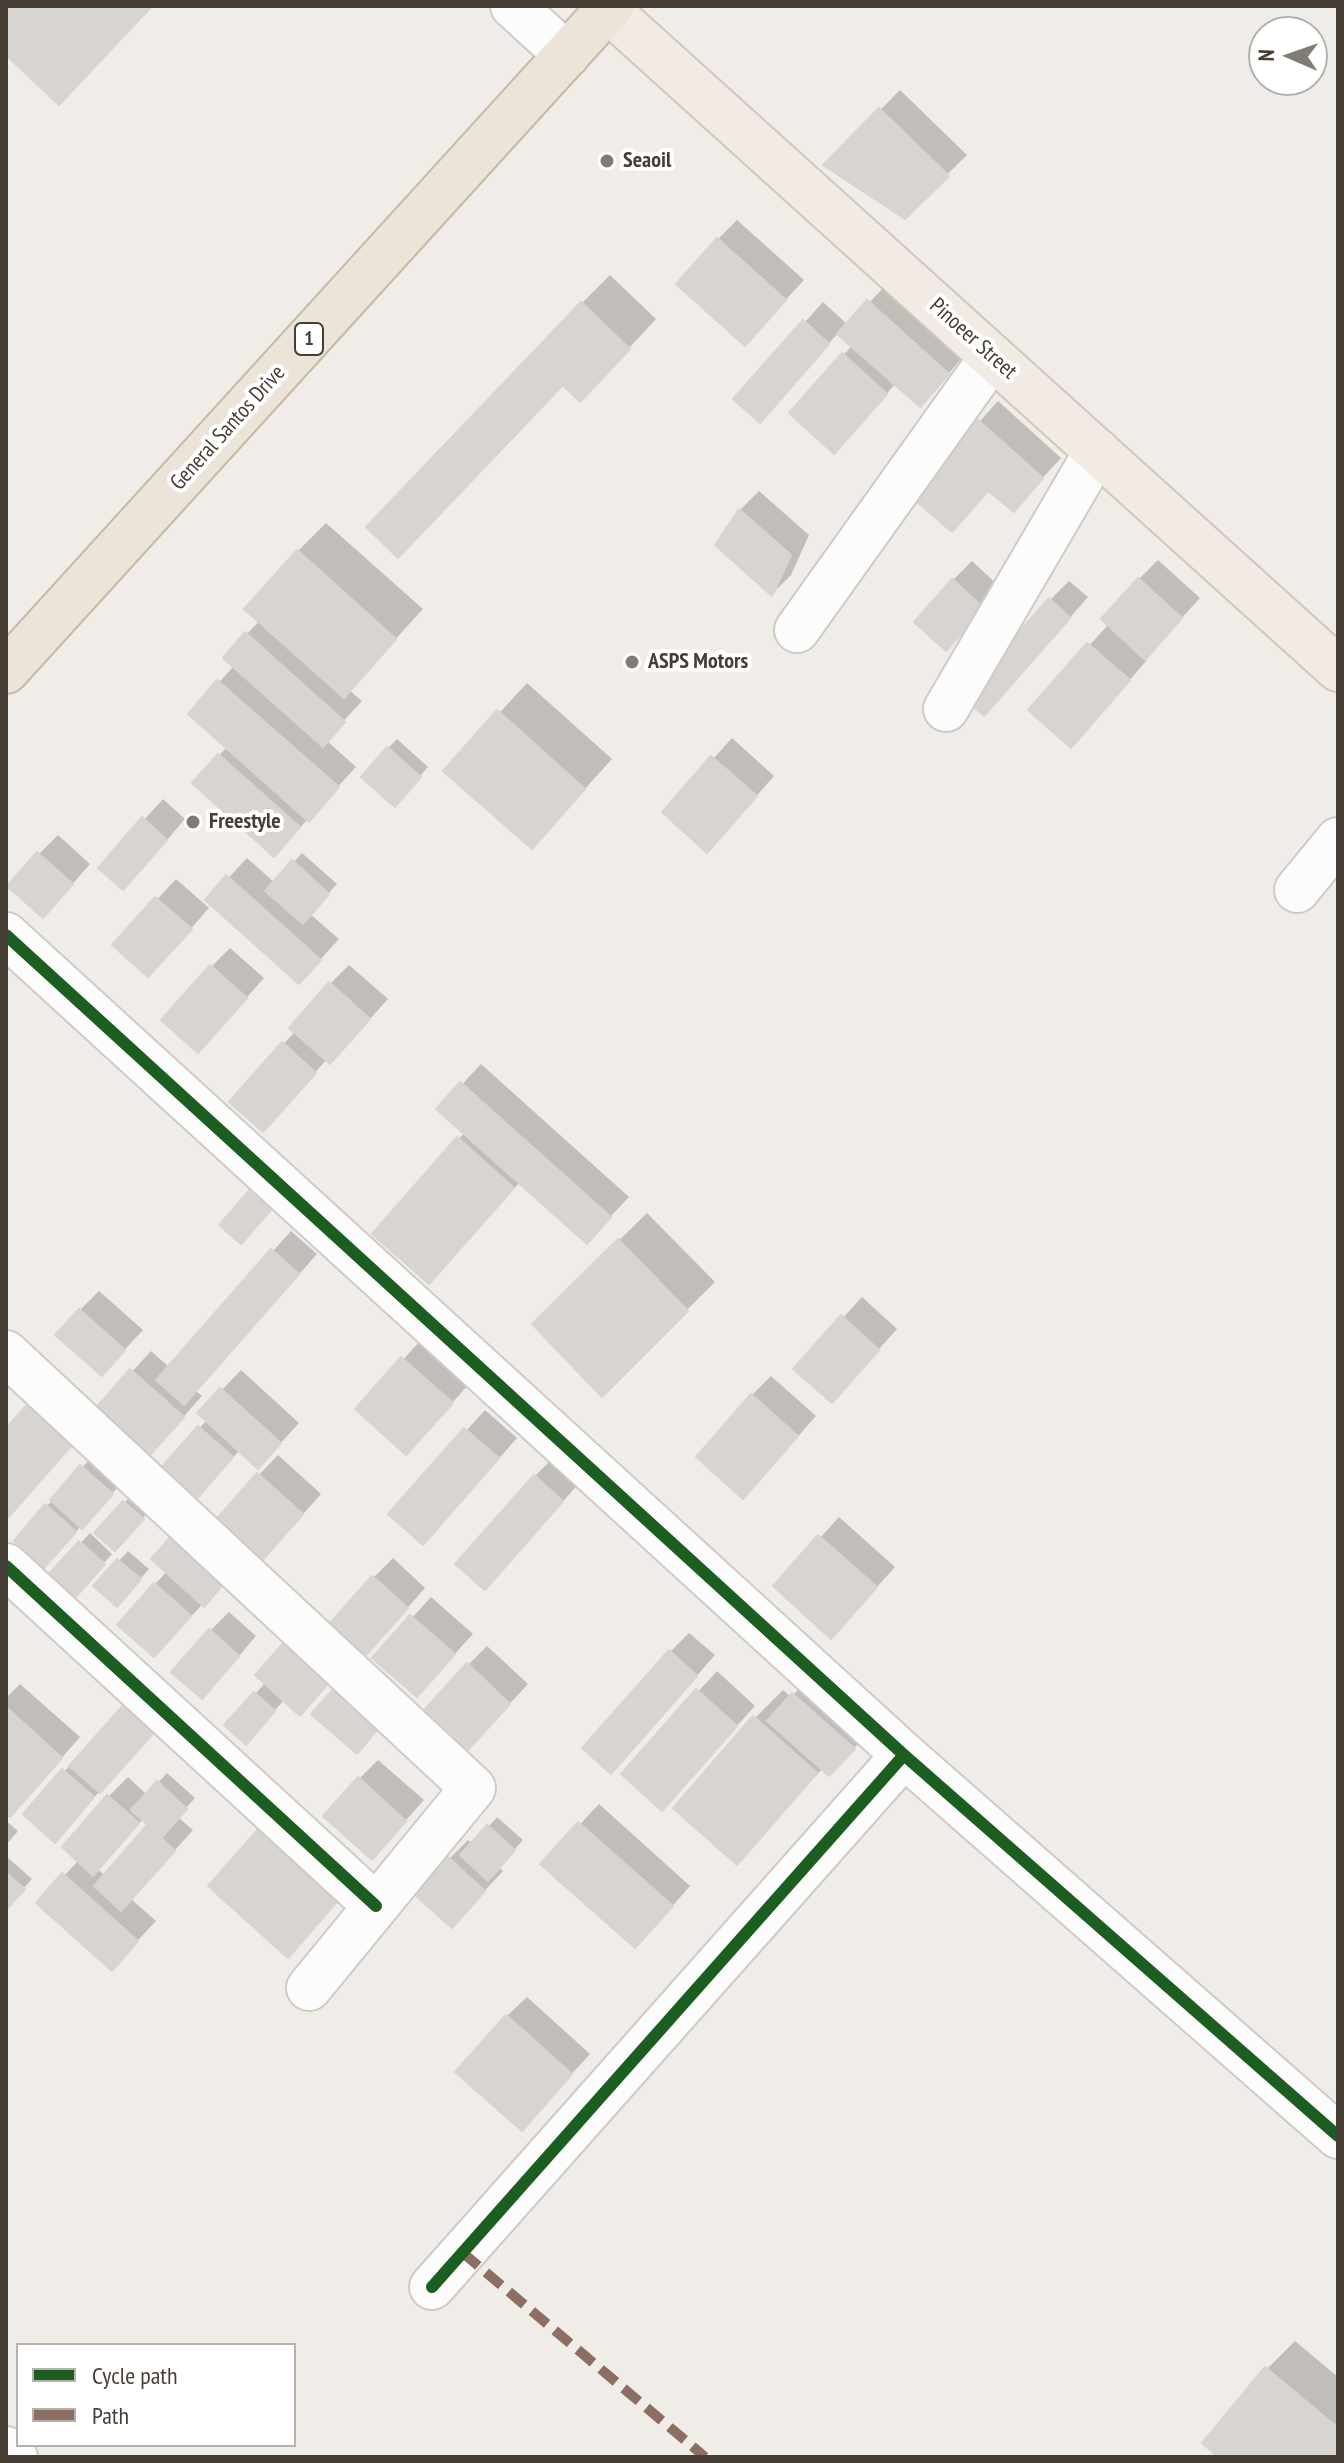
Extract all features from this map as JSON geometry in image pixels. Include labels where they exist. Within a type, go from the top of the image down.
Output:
[{"type":"highway","name":"General Santos Drive","points":[[6,671],[609,8]]},
{"type":"main road","name":"Pinoeer Street","points":[[609,8],[1338,669]]},
{"type":"street","points":[[513,6],[567,55]]},
{"type":"street","points":[[797,630],[992,357]]},
{"type":"street","points":[[946,709],[1097,451]]},
{"type":"street","points":[[1297,890],[1338,840]]},
{"type":"street","points":[[6,935],[904,1755],[1338,2136]]},
{"type":"street","points":[[14,1376],[473,1788],[309,1988]]},
{"type":"street","points":[[6,1566],[376,1906]]},
{"type":"street","points":[[432,2287],[904,1755]]},
{"type":"street","points":[[6,2449],[15,2457]]},
{"type":"building","points":[[6,6],[152,6],[59,105],[6,55]]},
{"type":"building","points":[[879,108],[949,176],[905,219],[823,165]]},
{"type":"building","points":[[717,238],[786,300],[745,346],[676,284]]},
{"type":"building","points":[[867,300],[949,374],[920,407],[837,334]]},
{"type":"building","points":[[581,302],[630,349],[580,402],[563,385],[398,558],[366,527]]},
{"type":"building","points":[[803,320],[829,344],[760,423],[733,399]]},
{"type":"building","points":[[842,353],[887,394],[834,454],[789,413]]},
{"type":"building","points":[[977,419],[1043,478],[1014,512],[988,491],[952,532],[910,496]]},
{"type":"building","points":[[739,509],[791,555],[772,596],[715,545]]},
{"type":"building","points":[[297,550],[396,639],[344,698],[244,609]]},
{"type":"building","points":[[1138,578],[1182,618],[1145,660],[1101,619]]},
{"type":"building","points":[[952,579],[984,608],[946,651],[914,622]]},
{"type":"building","points":[[1049,598],[1070,618],[984,716],[962,696]]},
{"type":"building","points":[[245,632],[345,722],[323,747],[223,658]]},
{"type":"building","points":[[1087,643],[1130,680],[1071,748],[1028,710]]},
{"type":"building","points":[[217,680],[339,787],[309,822],[188,714]]},
{"type":"building","points":[[497,710],[585,789],[532,849],[443,771]]},
{"type":"building","points":[[387,747],[421,777],[395,807],[361,777]]},
{"type":"building","points":[[218,754],[300,827],[274,857],[192,783]]},
{"type":"building","points":[[711,756],[757,796],[707,853],[662,812]]},
{"type":"building","points":[[142,817],[167,840],[123,890],[98,868]]},
{"type":"building","points":[[37,852],[73,884],[43,918],[7,886]]},
{"type":"building","points":[[292,860],[329,894],[303,924],[265,891]]},
{"type":"building","points":[[226,875],[321,960],[299,984],[205,900]]},
{"type":"building","points":[[155,897],[192,929],[148,977],[112,945]]},
{"type":"building","points":[[210,965],[247,998],[198,1053],[161,1020]]},
{"type":"building","points":[[329,982],[370,1019],[330,1064],[289,1028]]},
{"type":"building","points":[[282,1042],[316,1073],[263,1132],[229,1102]]},
{"type":"building","points":[[460,1082],[611,1217],[587,1244],[436,1109]]},
{"type":"building","points":[[457,1137],[514,1188],[429,1284],[372,1234]]},
{"type":"building","points":[[255,1184],[277,1203],[241,1244],[219,1225]]},
{"type":"building","points":[[618,1239],[688,1311],[602,1397],[532,1324]]},
{"type":"building","points":[[271,1249],[299,1274],[184,1405],[156,1380]]},
{"type":"building","points":[[79,1309],[125,1350],[102,1376],[55,1335]]},
{"type":"building","points":[[841,1315],[879,1350],[832,1403],[793,1369]]},
{"type":"building","points":[[401,1357],[453,1403],[406,1455],[355,1409]]},
{"type":"building","points":[[130,1369],[184,1417],[141,1465],[88,1417]]},
{"type":"building","points":[[220,1388],[281,1443],[258,1469],[197,1413]]},
{"type":"building","points":[[751,1394],[798,1436],[743,1499],[696,1457]]},
{"type":"building","points":[[26,1406],[71,1446],[6,1520],[6,1428]]},
{"type":"building","points":[[198,1426],[233,1457],[193,1503],[158,1471]]},
{"type":"building","points":[[464,1428],[499,1458],[423,1545],[388,1514]]},
{"type":"building","points":[[80,1465],[113,1494],[82,1529],[50,1500]]},
{"type":"building","points":[[257,1473],[303,1514],[260,1563],[214,1522]]},
{"type":"building","points":[[534,1475],[563,1501],[485,1590],[455,1564]]},
{"type":"building","points":[[123,1501],[144,1519],[115,1551],[94,1533]]},
{"type":"building","points":[[45,1504],[76,1532],[44,1568],[14,1541]]},
{"type":"building","points":[[180,1526],[233,1573],[204,1607],[151,1559]]},
{"type":"building","points":[[818,1535],[877,1587],[831,1639],[773,1586]]},
{"type":"building","points":[[79,1541],[105,1564],[73,1600],[47,1576]]},
{"type":"building","points":[[117,1559],[141,1579],[117,1607],[93,1586]]},
{"type":"building","points":[[372,1576],[408,1608],[366,1655],[330,1623]]},
{"type":"building","points":[[154,1583],[191,1616],[154,1657],[117,1625]]},
{"type":"building","points":[[410,1615],[455,1654],[417,1697],[372,1658]]},
{"type":"building","points":[[209,1629],[239,1656],[202,1699],[171,1672]]},
{"type":"building","points":[[294,1631],[339,1671],[300,1716],[255,1675]]},
{"type":"building","points":[[669,1650],[697,1676],[611,1774],[582,1748]]},
{"type":"building","points":[[467,1663],[510,1704],[468,1750],[425,1709]]},
{"type":"building","points":[[337,1685],[381,1725],[357,1754],[311,1714]]},
{"type":"building","points":[[696,1689],[737,1726],[662,1811],[621,1774]]},
{"type":"building","points":[[254,1692],[275,1711],[246,1745],[224,1725]]},
{"type":"building","points":[[792,1693],[855,1749],[829,1776],[767,1721]]},
{"type":"building","points":[[126,1702],[157,1729],[100,1793],[69,1766]]},
{"type":"building","points":[[6,1707],[62,1758],[10,1817],[6,1813]]},
{"type":"building","points":[[753,1716],[817,1773],[737,1865],[673,1808]]},
{"type":"building","points":[[62,1769],[94,1797],[55,1843],[23,1814]]},
{"type":"building","points":[[358,1777],[406,1821],[372,1860],[323,1816]]},
{"type":"building","points":[[157,1781],[187,1809],[162,1837],[131,1810]]},
{"type":"building","points":[[107,1795],[139,1823],[93,1876],[62,1847]]},
{"type":"building","points":[[578,1822],[673,1906],[635,1948],[540,1864]]},
{"type":"building","points":[[147,1825],[175,1851],[121,1911],[94,1886]]},
{"type":"building","points":[[487,1825],[515,1850],[488,1881],[460,1855]]},
{"type":"building","points":[[261,1826],[341,1897],[288,1958],[208,1886]]},
{"type":"building","points":[[448,1857],[485,1891],[452,1928],[414,1894]]},
{"type":"building","points":[[6,1873],[25,1889],[6,1910]]},
{"type":"building","points":[[62,1873],[138,1941],[112,1971],[36,1903]]},
{"type":"building","points":[[506,2015],[572,2074],[522,2131],[455,2072]]},
{"type":"building","points":[[1265,2367],[1338,2428],[1338,2457],[1218,2457],[1202,2443]]},
{"type":"marked path","points":[[463,2253],[705,2457]]},
{"type":"cycle path","points":[[6,935],[904,1755],[1338,2136]]},
{"type":"cycle path","points":[[6,1566],[376,1906]]},
{"type":"cycle path","points":[[432,2287],[904,1755]]},
{"type":"place","name":"Seaoil","points":[[607,161]]},
{"type":"place","name":"ASPS Motors","points":[[632,662]]},
{"type":"place","name":"Freestyle","points":[[193,822]]}]
